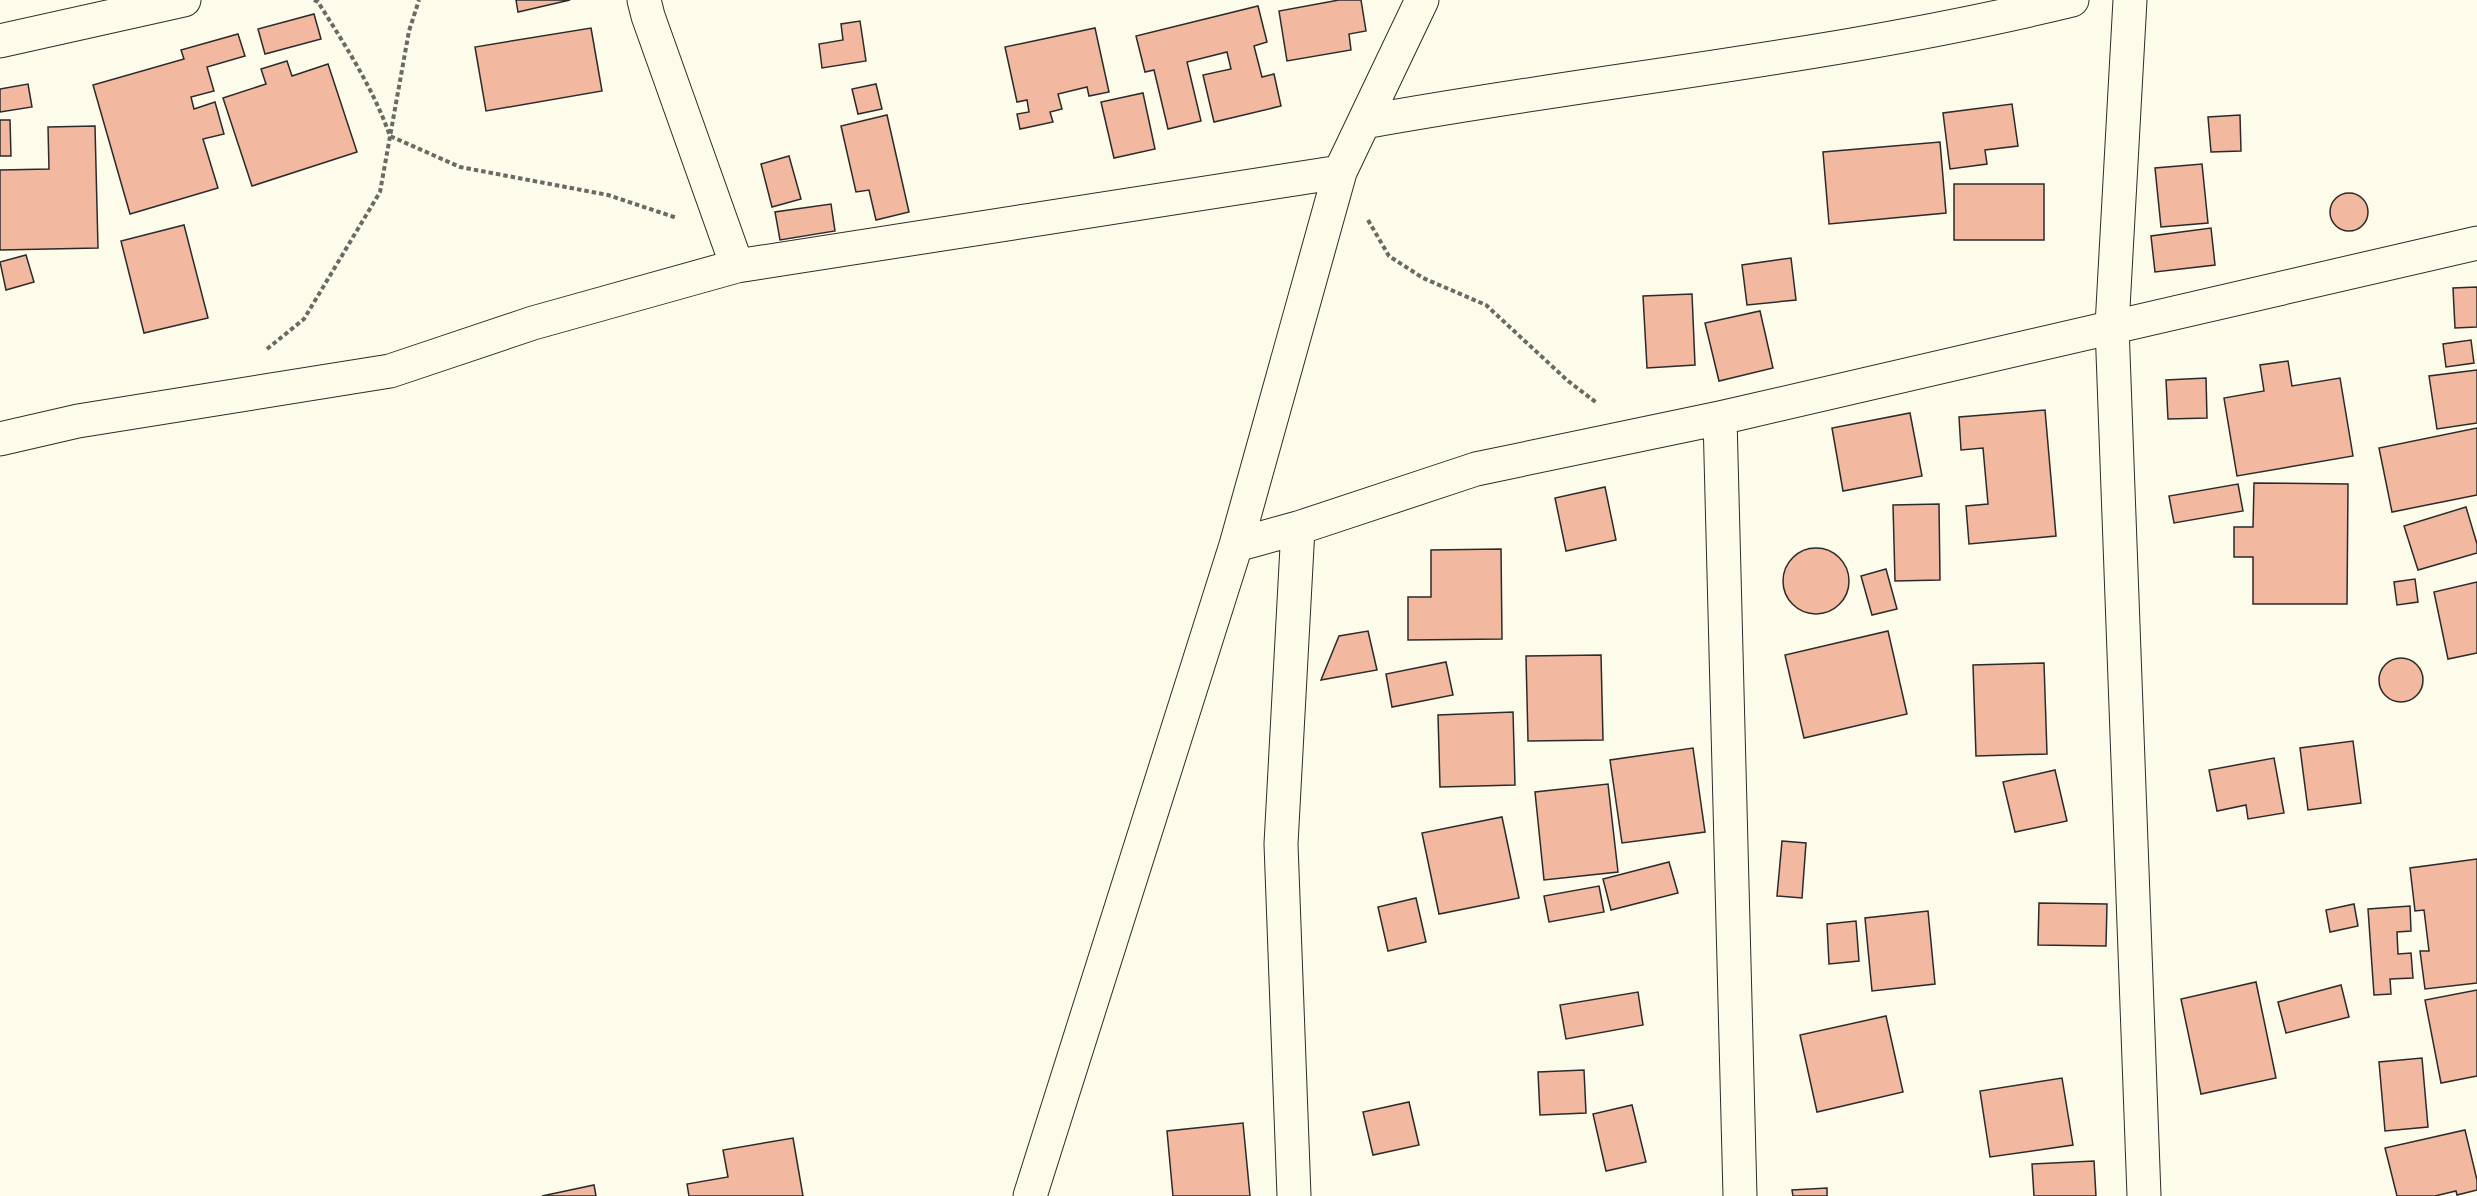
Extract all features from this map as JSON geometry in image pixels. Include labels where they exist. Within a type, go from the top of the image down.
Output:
[{"type":"street","points":[[0,41],[184,0]]},
{"type":"street","points":[[1030,1196],[1236,545],[1340,172],[1422,0]]},
{"type":"street","points":[[1364,122],[1488,99],[1829,49],[2008,16],[2072,0]]},
{"type":"street","points":[[2130,0],[2112,326],[2144,1196]]},
{"type":"street","points":[[640,5],[737,266]]},
{"type":"street","points":[[0,439],[78,421],[390,371],[533,323],[737,266],[1340,172]]},
{"type":"street","points":[[1236,545],[1298,528],[1476,468],[1720,418],[2477,243]]},
{"type":"street","points":[[1720,418],[1740,1196]]},
{"type":"street","points":[[1294,1196],[1281,844],[1298,528]]},
{"type":"path","points":[[314,0],[318,2],[349,52],[380,109],[390,136],[460,167],[608,195],[726,235]]},
{"type":"path","points":[[258,356],[304,319],[380,192],[409,31],[419,0]]},
{"type":"path","points":[[1340,172],[1389,256],[1423,278],[1486,305],[1568,381],[1638,435]]},
{"type":"building","points":[[516,0],[570,0],[518,12]]},
{"type":"building","points":[[1339,0],[1361,0],[1366,31],[1349,34],[1351,50],[1287,61],[1279,11]]},
{"type":"building","points":[[1258,6],[1267,42],[1254,46],[1262,77],[1274,74],[1281,106],[1214,122],[1203,75],[1231,69],[1227,52],[1187,62],[1201,121],[1168,129],[1154,70],[1145,72],[1136,36]]},
{"type":"building","points":[[314,14],[321,39],[265,54],[258,29]]},
{"type":"building","points":[[860,21],[866,61],[822,68],[819,44],[843,40],[841,24]]},
{"type":"building","points":[[591,28],[602,91],[486,111],[475,47]]},
{"type":"building","points":[[1095,28],[1109,92],[1089,96],[1087,87],[1058,94],[1062,109],[1050,112],[1053,122],[1020,129],[1017,114],[1029,112],[1027,100],[1017,102],[1005,47]]},
{"type":"building","points":[[238,34],[245,56],[207,67],[214,91],[191,97],[194,109],[215,102],[224,134],[203,139],[218,188],[130,214],[93,85],[184,59],[181,50]]},
{"type":"building","points":[[287,61],[292,76],[328,64],[357,152],[252,186],[223,98],[266,84],[261,69]]},
{"type":"building","points":[[28,84],[32,107],[0,112],[0,89]]},
{"type":"building","points":[[876,84],[882,109],[858,114],[852,89]]},
{"type":"building","points":[[1143,93],[1155,149],[1114,158],[1101,102]]},
{"type":"building","points":[[2012,104],[2018,146],[1985,150],[1987,164],[1950,169],[1943,113]]},
{"type":"building","points":[[887,115],[909,212],[876,220],[869,190],[856,192],[841,126]]},
{"type":"building","points":[[2240,115],[2241,151],[2211,152],[2208,117]]},
{"type":"building","points":[[0,120],[10,120],[11,156],[0,156]]},
{"type":"building","points":[[95,126],[98,248],[0,250],[0,170],[49,169],[48,127]]},
{"type":"building","points":[[1940,142],[1946,213],[1829,224],[1823,152]]},
{"type":"building","points":[[789,156],[801,199],[772,207],[761,164]]},
{"type":"building","points":[[2202,164],[2208,223],[2161,227],[2155,168]]},
{"type":"building","points":[[1954,184],[2044,184],[2044,240],[1954,240]]},
{"type":"building","points":[[2349,193],[2363,198],[2368,212],[2363,226],[2349,231],[2335,226],[2330,212],[2335,198]]},
{"type":"building","points":[[831,204],[835,231],[780,240],[775,212]]},
{"type":"building","points":[[184,225],[208,318],[144,333],[121,241]]},
{"type":"building","points":[[2211,228],[2215,265],[2155,272],[2151,236]]},
{"type":"building","points":[[26,255],[34,282],[6,290],[0,262]]},
{"type":"building","points":[[1791,258],[1796,300],[1747,305],[1742,265]]},
{"type":"building","points":[[2477,287],[2477,327],[2455,328],[2453,288]]},
{"type":"building","points":[[1692,294],[1695,365],[1647,368],[1643,296]]},
{"type":"building","points":[[1760,311],[1773,368],[1719,381],[1705,323]]},
{"type":"building","points":[[2471,340],[2474,363],[2446,367],[2443,344]]},
{"type":"building","points":[[2288,361],[2292,386],[2340,378],[2353,456],[2237,476],[2224,398],[2264,391],[2260,365]]},
{"type":"building","points":[[2477,370],[2477,423],[2437,429],[2429,376]]},
{"type":"building","points":[[2206,378],[2207,418],[2168,419],[2166,380]]},
{"type":"building","points":[[2045,410],[2056,536],[1969,544],[1966,506],[1988,504],[1983,448],[1961,450],[1959,417]]},
{"type":"building","points":[[1910,413],[1922,476],[1843,491],[1832,428]]},
{"type":"building","points":[[2477,428],[2477,495],[2392,512],[2379,448]]},
{"type":"building","points":[[2254,483],[2348,484],[2347,604],[2253,604],[2253,557],[2234,557],[2234,527],[2253,527]]},
{"type":"building","points":[[2238,484],[2243,511],[2174,523],[2169,496]]},
{"type":"building","points":[[1605,487],[1616,540],[1566,551],[1555,498]]},
{"type":"building","points":[[1939,504],[1940,580],[1895,581],[1893,505]]},
{"type":"building","points":[[2466,507],[2477,544],[2477,553],[2418,570],[2404,526]]},
{"type":"building","points":[[1809,548],[1823,548],[1835,553],[1844,562],[1849,581],[1847,594],[1840,605],[1823,614],[1809,614],[1797,609],[1788,600],[1783,588],[1783,574],[1788,562],[1797,553]]},
{"type":"building","points":[[1501,549],[1502,639],[1408,640],[1408,597],[1431,597],[1431,550]]},
{"type":"building","points":[[1886,569],[1897,609],[1872,615],[1861,576]]},
{"type":"building","points":[[2415,579],[2418,602],[2397,605],[2394,582]]},
{"type":"building","points":[[2477,582],[2477,653],[2448,659],[2434,592]]},
{"type":"building","points":[[1368,631],[1377,670],[1321,680],[1339,636]]},
{"type":"building","points":[[1888,631],[1907,714],[1804,738],[1785,655]]},
{"type":"building","points":[[1601,655],[1603,740],[1528,741],[1526,656]]},
{"type":"building","points":[[2401,658],[2417,664],[2423,680],[2417,696],[2401,702],[2385,696],[2379,680],[2385,664]]},
{"type":"building","points":[[1446,662],[1453,695],[1392,707],[1386,674]]},
{"type":"building","points":[[2044,663],[2047,754],[1976,756],[1973,665]]},
{"type":"building","points":[[1513,712],[1515,785],[1440,787],[1438,715]]},
{"type":"building","points":[[2353,741],[2361,803],[2308,810],[2300,748]]},
{"type":"building","points":[[1693,748],[1705,832],[1622,843],[1610,760]]},
{"type":"building","points":[[2274,758],[2284,813],[2248,819],[2246,805],[2217,811],[2209,770]]},
{"type":"building","points":[[2055,770],[2067,821],[2015,832],[2003,782]]},
{"type":"building","points":[[1608,784],[1618,872],[1544,880],[1535,792]]},
{"type":"building","points":[[1502,817],[1519,898],[1439,914],[1422,833]]},
{"type":"building","points":[[1782,841],[1806,843],[1802,898],[1777,896]]},
{"type":"building","points":[[2477,859],[2477,983],[2425,989],[2420,951],[2429,951],[2424,910],[2415,911],[2410,868]]},
{"type":"building","points":[[1669,862],[1678,893],[1611,910],[1603,879]]},
{"type":"building","points":[[1599,886],[1604,912],[1549,922],[1544,896]]},
{"type":"building","points":[[1416,898],[1426,942],[1388,951],[1378,907]]},
{"type":"building","points":[[2039,903],[2107,904],[2106,946],[2038,945]]},
{"type":"building","points":[[2354,904],[2358,926],[2330,932],[2326,910]]},
{"type":"building","points":[[2410,906],[2411,931],[2397,932],[2398,954],[2411,953],[2413,978],[2390,979],[2391,994],[2374,995],[2368,909]]},
{"type":"building","points":[[1928,911],[1935,984],[1872,991],[1865,918]]},
{"type":"building","points":[[1856,921],[1859,961],[1829,964],[1827,924]]},
{"type":"building","points":[[2256,982],[2276,1078],[2201,1094],[2181,999]]},
{"type":"building","points":[[2341,985],[2349,1017],[2286,1033],[2278,1002]]},
{"type":"building","points":[[2477,990],[2477,1076],[2441,1083],[2425,1000]]},
{"type":"building","points":[[1638,992],[1643,1025],[1566,1039],[1560,1005]]},
{"type":"building","points":[[1886,1016],[1903,1092],[1817,1112],[1800,1035]]},
{"type":"building","points":[[2422,1058],[2428,1127],[2385,1131],[2379,1062]]},
{"type":"building","points":[[1584,1070],[1586,1113],[1540,1115],[1538,1072]]},
{"type":"building","points":[[2062,1078],[2073,1145],[1990,1157],[1980,1091]]},
{"type":"building","points":[[1409,1102],[1419,1145],[1373,1155],[1363,1112]]},
{"type":"building","points":[[1632,1105],[1646,1162],[1606,1171],[1593,1114]]},
{"type":"building","points":[[1243,1123],[1250,1196],[1173,1196],[1167,1131]]},
{"type":"building","points":[[2465,1130],[2477,1180],[2477,1190],[2457,1195],[2456,1191],[2435,1196],[2397,1196],[2385,1148]]},
{"type":"building","points":[[793,1138],[803,1196],[689,1196],[687,1184],[728,1177],[723,1150]]},
{"type":"building","points":[[2094,1161],[2096,1196],[2034,1196],[2032,1164]]},
{"type":"building","points":[[594,1185],[596,1196],[542,1196]]},
{"type":"building","points":[[1827,1188],[1827,1196],[1793,1196],[1792,1190]]}]
